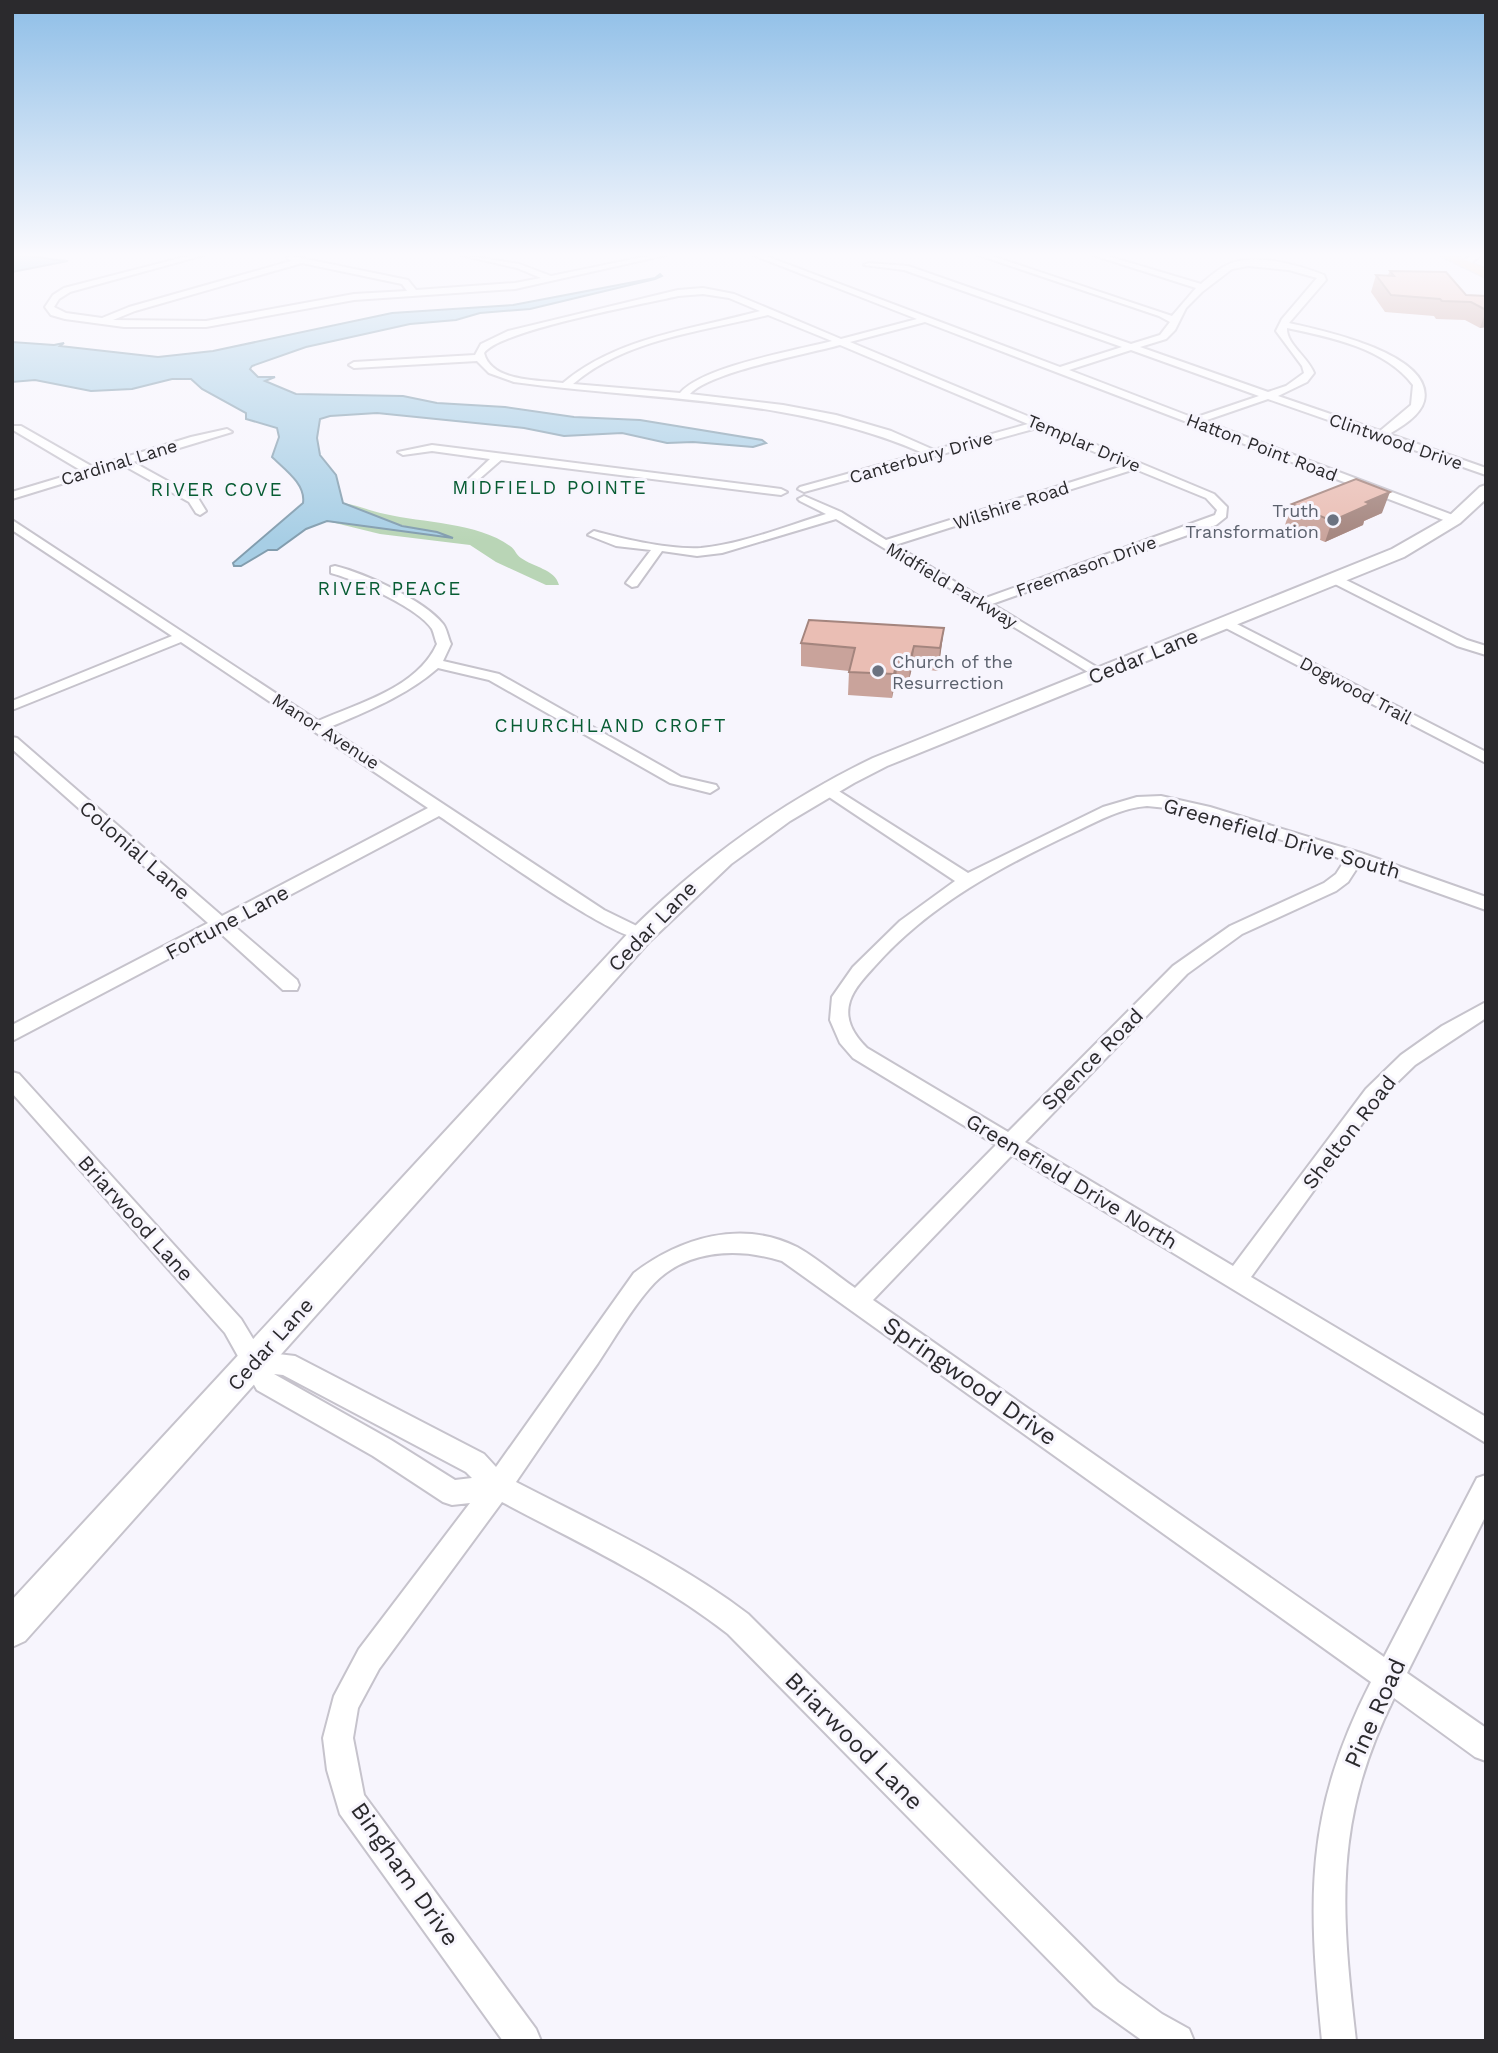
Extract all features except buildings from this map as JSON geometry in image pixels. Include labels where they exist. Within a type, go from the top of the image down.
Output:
[{"type":"main road","name":"Cedar Lane","points":[[12,1628],[641,935],[718,861],[825,788],[880,762],[1398,553],[1454,520],[1486,490]]},
{"type":"street","name":"Templar Drive","points":[[479,358],[482,351]]},
{"type":"street","points":[[566,385],[583,370],[628,351]]},
{"type":"street","points":[[681,398],[691,387],[707,379],[808,351]]},
{"type":"street","name":"Templar Drive","points":[[861,351],[1210,496],[1221,504],[1223,513],[1220,517],[1189,530]]},
{"type":"street","name":"Hatton Point Road","points":[[1010,351],[1454,520]]},
{"type":"street","points":[[1061,370],[1123,351]]},
{"type":"street","name":"Clintwood Drive","points":[[1140,351],[1486,472]]},
{"type":"street","points":[[1195,421],[1298,384],[1309,373],[1304,360],[1296,351]]},
{"type":"street","points":[[1372,351],[1412,374],[1420,390],[1418,403],[1380,436]]},
{"type":"street","points":[[354,365],[479,358],[489,369],[504,376],[829,416],[888,432],[934,454]]},
{"type":"street","name":"Canterbury Drive","points":[[499,456],[781,492],[795,488],[804,494],[1038,424]]},
{"type":"street","points":[[17,428],[91,471]]},
{"type":"street","name":"Cardinal Lane","points":[[12,496],[195,439],[227,432]]},
{"type":"street","points":[[403,452],[432,448],[499,456]]},
{"type":"street","points":[[461,492],[499,456]]},
{"type":"street","points":[[124,461],[194,500],[200,511]]},
{"type":"street","name":"Wilshire Road","points":[[886,544],[1136,465]]},
{"type":"street","name":"Midfield Parkway","points":[[804,494],[1098,674]]},
{"type":"street","name":"Canterbury Drive","points":[[594,534],[617,542],[697,552],[722,549],[837,515]]},
{"type":"street","name":"Manor Avenue","points":[[12,524],[598,914],[641,935]]},
{"type":"street","name":"Freemason Drive","points":[[983,603],[1189,530]]},
{"type":"street","points":[[632,583],[658,549]]},
{"type":"street","points":[[318,726],[418,680],[442,654],[444,639],[433,619],[360,578],[335,570]]},
{"type":"street","points":[[1336,579],[1462,643],[1486,651]]},
{"type":"street","name":"Dogwood Trail","points":[[1227,623],[1486,758]]},
{"type":"street","points":[[12,706],[182,637]]},
{"type":"street","points":[[436,663],[494,677],[676,780],[710,788]]},
{"type":"street","name":"Colonial Lane","points":[[12,741],[290,985]]},
{"type":"street","points":[[825,788],[965,880]]},
{"type":"street","name":"Greenefield Drive South","points":[[965,880],[1007,856],[1122,804],[1147,801],[1174,803],[1198,809],[1355,857],[1486,904]]},
{"type":"street","name":"Fortune Lane","points":[[12,1034],[441,808]]},
{"type":"street","name":"Spence Road","points":[[857,1301],[1180,970],[1236,930],[1330,887],[1342,878],[1355,857]]},
{"type":"street","name":"Greenefield Drive North","points":[[965,880],[937,900],[873,955],[839,1003],[838,1015],[847,1040],[860,1053],[1486,1431]]},
{"type":"street","name":"Shelton Road","points":[[1236,1280],[1373,1094],[1408,1060],[1486,1009]]},
{"type":"street","name":"Briarwood Lane","points":[[12,1079],[233,1326],[267,1382],[382,1448],[452,1493],[498,1486]]},
{"type":"street","name":"Springwood Drive","points":[[498,1486],[642,1280],[677,1255],[698,1247],[720,1242],[764,1245],[789,1254],[857,1301],[1486,1746]]},
{"type":"street","name":"Briarwood Lane","points":[[253,1362],[286,1364],[475,1463],[498,1486],[700,1594],[738,1624],[1106,1994],[1150,2026],[1177,2041]]},
{"type":"street","name":"Bingham Drive","points":[[498,1486],[369,1659],[344,1706],[338,1738],[342,1770],[351,1802],[524,2041]]},
{"type":"street","name":"Pine Road","points":[[1339,2041],[1329,1947],[1328,1894],[1332,1845],[1342,1790],[1358,1741],[1486,1487]]},
{"type":"green space","points":[[343,503],[385,514],[482,532],[497,538],[510,546],[521,558],[553,575],[559,585],[546,585],[496,562],[470,545],[380,534],[327,521],[448,536],[397,524]]},
{"type":"water","points":[[12,351],[103,351],[158,357],[213,351],[295,351],[250,369],[258,377],[275,377],[265,381],[296,394],[403,396],[437,403],[505,407],[574,417],[640,420],[762,440],[766,443],[753,447],[693,442],[667,443],[622,433],[564,436],[524,428],[377,413],[330,416],[320,419],[317,438],[320,455],[336,475],[343,503],[402,526],[437,532],[453,538],[327,521],[306,529],[277,550],[268,550],[241,566],[234,566],[233,563],[303,503],[298,483],[272,457],[279,437],[277,428],[246,419],[246,413],[202,389],[191,379],[172,379],[132,389],[91,391],[35,380],[12,382]]},
{"type":"place","name":"Truth Transformation","points":[[1333,520]]},
{"type":"place","name":"Church of the Resurrection","points":[[878,671]]},
{"type":"district","name":"MIDFIELD POINTE","points":[[550,487]]},
{"type":"district","name":"RIVER COVE","points":[[217,489]]},
{"type":"district","name":"RIVER PEACE","points":[[390,588]]},
{"type":"district","name":"CHURCHLAND CROFT","points":[[611,725]]}]
